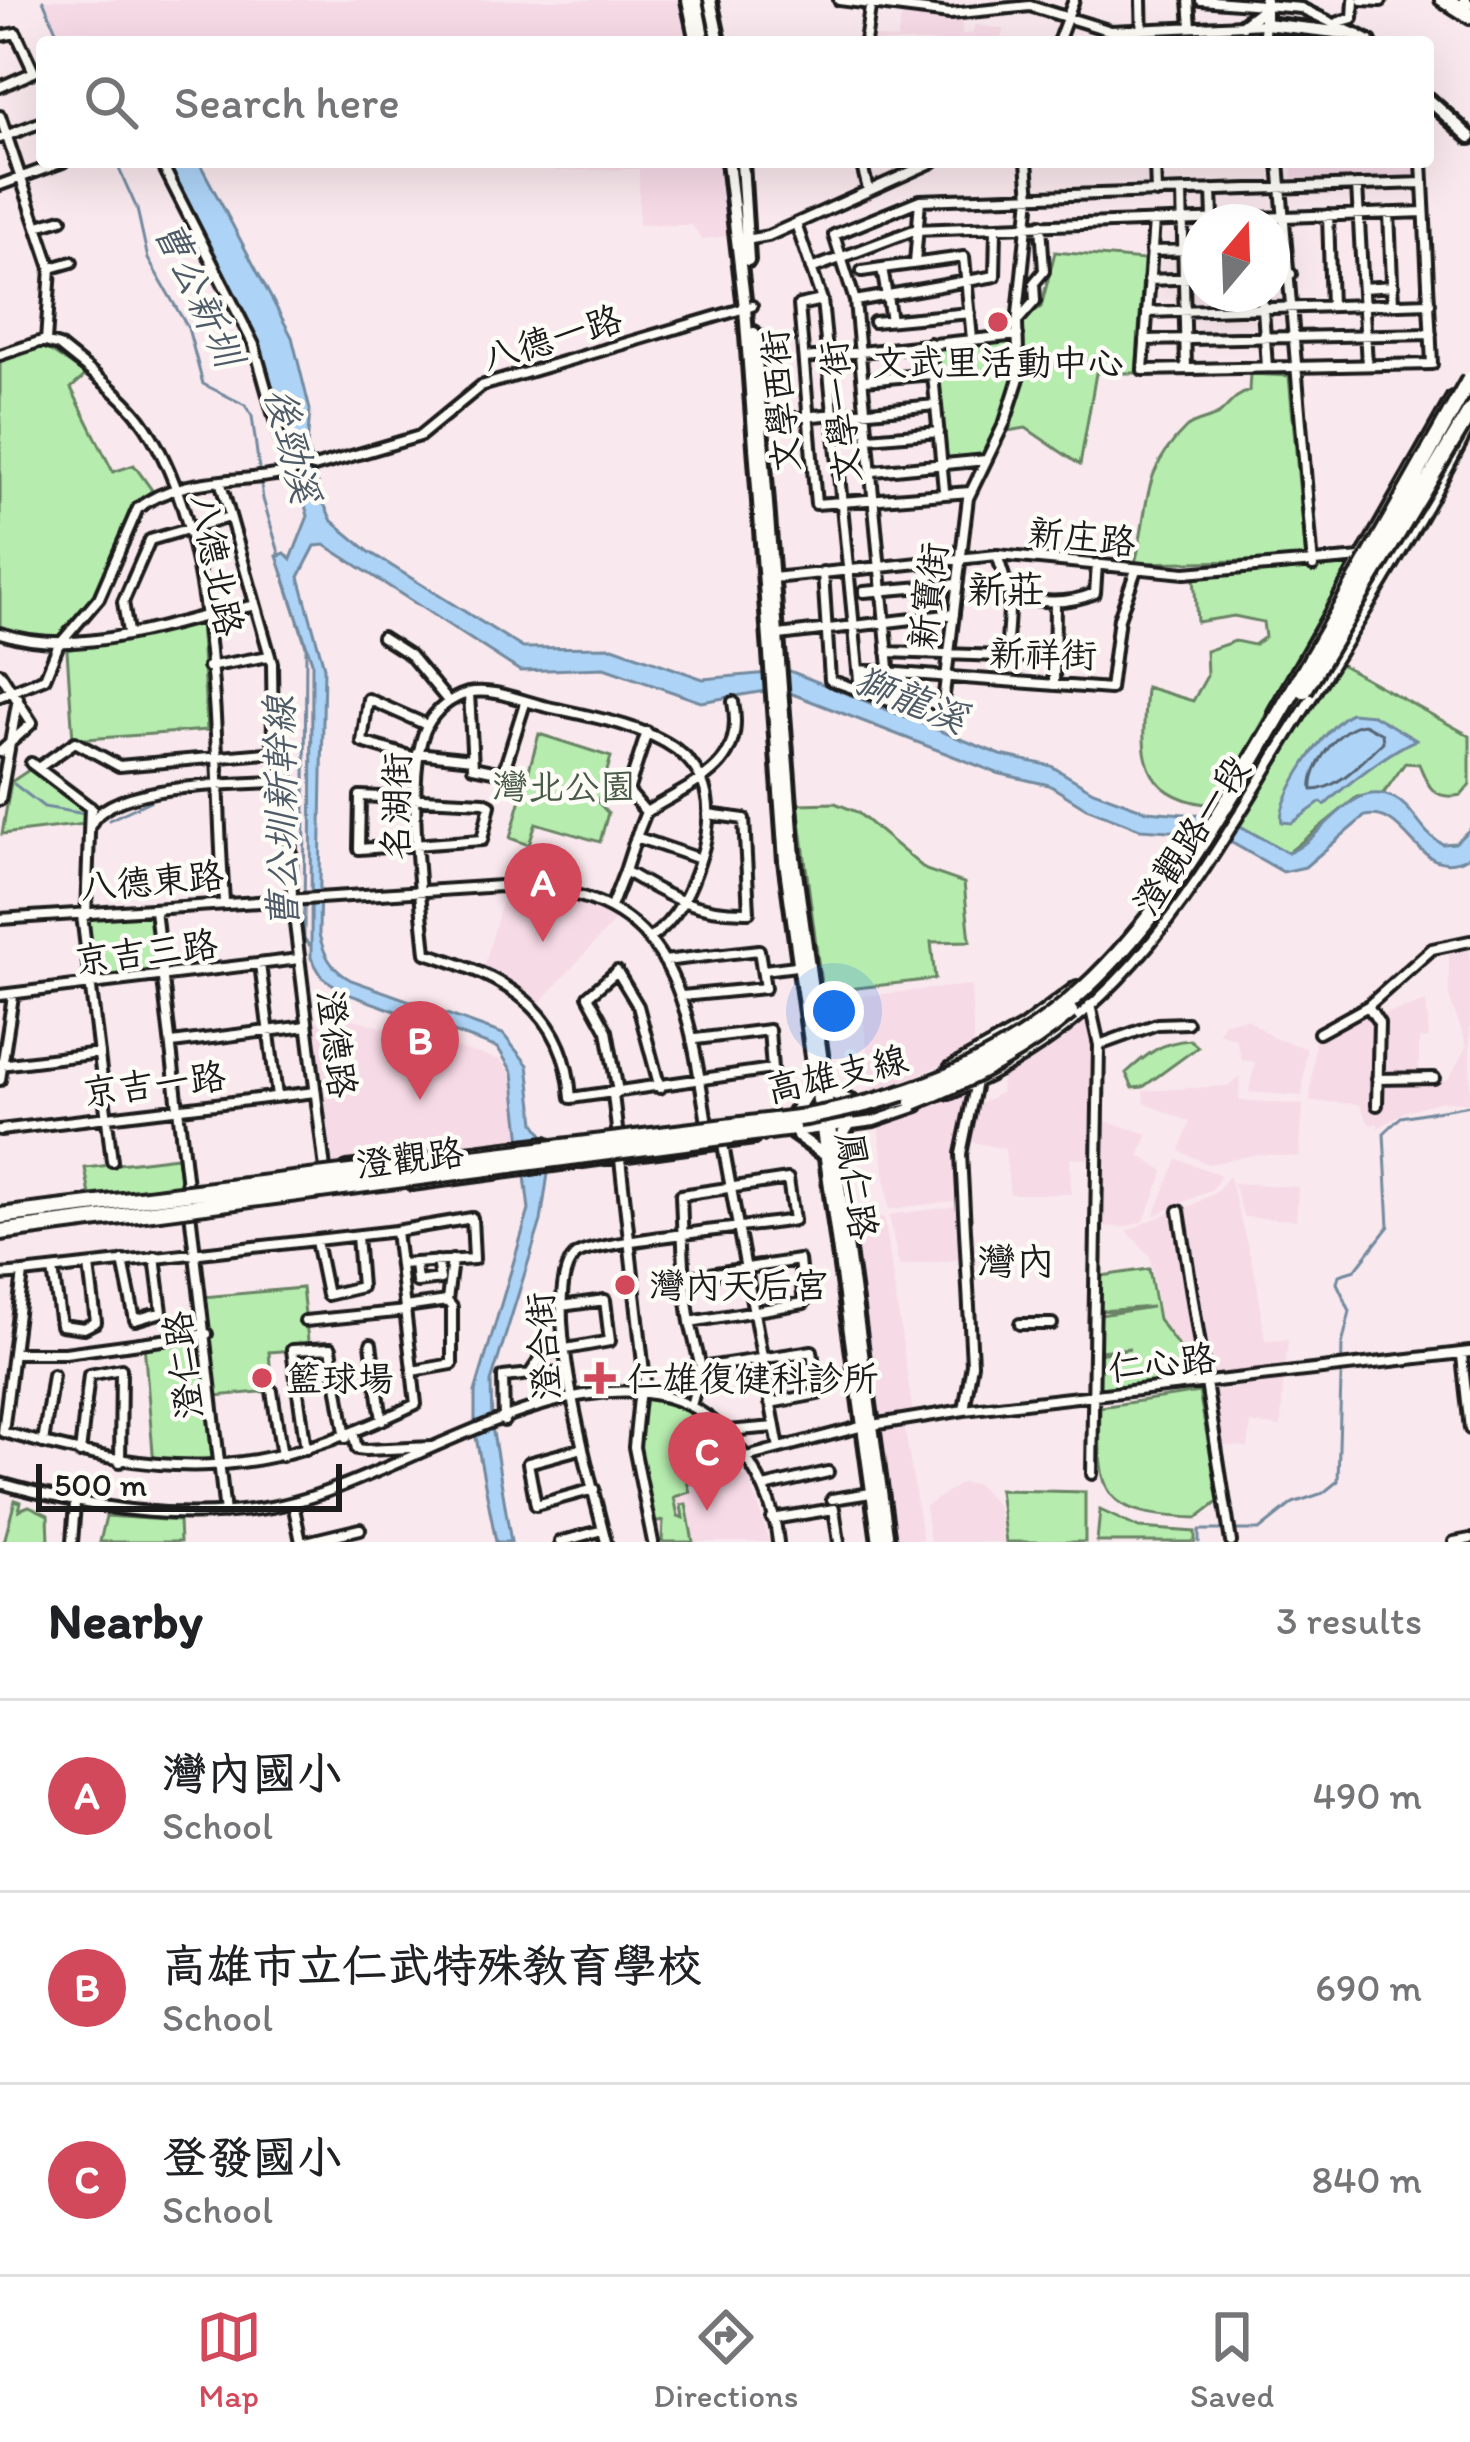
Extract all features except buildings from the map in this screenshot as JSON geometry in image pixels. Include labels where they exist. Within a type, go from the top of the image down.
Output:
[{"type":"highway","name":"高雄支線","points":[[0,1213],[806,1118],[899,1097],[959,1073],[1029,1032],[1100,978],[1187,872],[1470,379]]},
{"type":"highway","name":"高雄支線","points":[[0,1234],[827,1123],[900,1107],[967,1081],[1037,1039],[1106,982],[1195,876],[1470,396]]},
{"type":"highway","points":[[1304,690],[1470,412]]},
{"type":"highway","points":[[1286,705],[1439,419]]},
{"type":"main road","points":[[700,0],[707,36]]},
{"type":"main road","points":[[1265,4],[1265,24],[1358,36]]},
{"type":"main road","points":[[1243,25],[1265,4]]},
{"type":"main road","points":[[1434,103],[1469,134]]},
{"type":"main road","points":[[732,168],[743,240],[776,667]]},
{"type":"main road","points":[[770,578],[779,635],[776,667]]},
{"type":"main road","name":"鳳仁路","points":[[776,667],[801,965],[883,1542]]},
{"type":"main road","points":[[795,1112],[816,1078],[832,1093],[853,1102]]},
{"type":"main road","points":[[717,1146],[738,1130],[822,1119],[905,1100],[915,1082]]},
{"type":"main road","points":[[792,1132],[826,1154],[850,1124]]},
{"type":"main road","name":"鳳仁路","points":[[864,1426],[871,1493],[883,1542]]},
{"type":"street","points":[[838,0],[950,14],[1004,4],[1030,6],[1137,36]]},
{"type":"street","points":[[1060,36],[1074,0]]},
{"type":"street","points":[[1142,0],[1142,36]]},
{"type":"street","points":[[1189,0],[1191,27]]},
{"type":"street","points":[[1202,0],[1321,14],[1354,34]]},
{"type":"street","points":[[1317,0],[1321,14]]},
{"type":"street","points":[[1339,22],[1353,18],[1358,0],[1381,1]]},
{"type":"street","points":[[1440,0],[1468,9]]},
{"type":"street","points":[[1451,0],[1468,9]]},
{"type":"street","points":[[866,36],[871,2]]},
{"type":"street","points":[[1147,36],[1191,27],[1265,24],[1264,36]]},
{"type":"street","points":[[0,36],[16,33],[34,72],[0,87]]},
{"type":"street","points":[[0,116],[51,268],[46,340],[0,355]]},
{"type":"street","points":[[3,136],[36,124]]},
{"type":"street","points":[[0,185],[47,168]]},
{"type":"street","points":[[0,696],[16,695],[45,678],[58,646],[99,598],[138,508],[175,487],[260,480],[291,472],[254,345],[164,168]]},
{"type":"street","points":[[863,168],[868,189]]},
{"type":"street","points":[[743,240],[796,224],[919,168]]},
{"type":"street","name":"新寶街","points":[[892,700],[941,719],[969,495],[1018,378],[1030,197],[1028,168]]},
{"type":"street","points":[[1155,168],[1156,194]]},
{"type":"street","points":[[1281,168],[1285,204]]},
{"type":"street","points":[[1154,221],[1143,370],[1432,364],[1422,168]]},
{"type":"street","points":[[840,258],[833,235],[920,200],[1423,183]]},
{"type":"street","points":[[1357,185],[1367,365]]},
{"type":"street","points":[[1212,190],[1212,204]]},
{"type":"street","points":[[1182,192],[1182,204]]},
{"type":"street","points":[[915,263],[914,230],[920,200]]},
{"type":"street","points":[[1290,217],[1424,212]]},
{"type":"street","points":[[1389,213],[1394,304]]},
{"type":"street","points":[[1328,215],[1331,306]]},
{"type":"street","points":[[38,226],[62,219]]},
{"type":"street","points":[[811,269],[914,230],[1182,219]]},
{"type":"street","points":[[796,224],[822,300],[852,569],[860,690]]},
{"type":"street","points":[[1019,319],[1035,301],[1034,283],[1044,271],[1041,224]]},
{"type":"street","points":[[856,302],[968,285],[997,273],[996,229]]},
{"type":"street","points":[[1151,251],[1182,250]]},
{"type":"street","points":[[862,271],[964,257],[972,339]]},
{"type":"street","name":"文學一街","points":[[840,258],[856,302],[892,700]]},
{"type":"street","points":[[51,268],[72,262]]},
{"type":"street","points":[[1290,265],[1313,566]]},
{"type":"street","points":[[882,268],[892,320]]},
{"type":"street","points":[[1149,280],[1182,278]]},
{"type":"street","points":[[1363,288],[1393,286]]},
{"type":"street","name":"文學西街","points":[[822,300],[799,305],[815,504],[944,490],[969,495]]},
{"type":"street","points":[[1292,307],[1430,303]]},
{"type":"street","name":"八德一路","points":[[314,467],[420,436],[481,386],[748,308]]},
{"type":"street","points":[[1147,312],[1182,311]]},
{"type":"street","points":[[1186,312],[1186,369]]},
{"type":"street","points":[[1263,312],[1267,367]]},
{"type":"street","points":[[874,322],[970,313]]},
{"type":"street","points":[[1145,340],[1431,334]]},
{"type":"street","points":[[805,358],[1018,335]]},
{"type":"street","name":"八德北路","points":[[46,340],[143,423],[175,487],[188,528],[204,614],[224,902]]},
{"type":"street","points":[[930,343],[944,490]]},
{"type":"street","name":"澄觀路一段","points":[[822,1119],[853,1102],[915,1082],[1022,1027],[1091,976],[1150,911],[1202,837],[1470,367]]},
{"type":"street","points":[[865,380],[932,374]]},
{"type":"street","points":[[758,421],[936,405]]},
{"type":"street","name":"澄觀路一段","points":[[822,1119],[850,1124],[901,1113],[976,1082],[1040,1047],[1090,1005],[1166,927],[1226,844],[1470,426]]},
{"type":"street","points":[[869,438],[938,432]]},
{"type":"street","points":[[874,471],[986,460]]},
{"type":"street","points":[[94,810],[132,794],[290,781],[277,752],[269,656],[221,484]]},
{"type":"street","points":[[128,632],[123,602],[147,544],[229,517]]},
{"type":"street","points":[[1359,558],[1400,550]]},
{"type":"street","points":[[997,555],[1010,596],[1006,658]]},
{"type":"street","name":"新庄路","points":[[770,578],[879,563],[997,555],[1136,570],[1313,566],[1359,558],[1391,564]]},
{"type":"street","points":[[1010,596],[1054,604],[1095,592],[1096,564]]},
{"type":"street","name":"新祥街","points":[[858,670],[1110,689],[1119,618],[1136,570]]},
{"type":"street","points":[[823,572],[830,680],[892,700]]},
{"type":"street","points":[[864,592],[957,584]]},
{"type":"street","points":[[1054,604],[1054,686]]},
{"type":"street","points":[[0,633],[58,646],[252,606]]},
{"type":"street","points":[[779,635],[954,614]]},
{"type":"street","points":[[382,637],[410,655],[448,701]]},
{"type":"street","points":[[1006,646],[1022,650],[1022,658]]},
{"type":"street","points":[[887,652],[1056,658]]},
{"type":"street","points":[[1303,655],[1328,671]]},
{"type":"street","points":[[208,667],[269,656]]},
{"type":"street","points":[[0,673],[32,723],[1,750]]},
{"type":"street","points":[[469,693],[473,766],[503,772],[525,702]]},
{"type":"street","name":"名湖街","points":[[696,1040],[769,1030],[772,1069],[571,1098],[566,1059],[549,1026],[520,992],[478,969],[426,953],[417,756],[427,725],[448,701],[469,693],[647,732],[682,750],[702,776]]},
{"type":"street","points":[[0,800],[16,695]]},
{"type":"street","points":[[427,725],[368,699],[362,742],[417,756],[472,759]]},
{"type":"street","points":[[611,907],[646,812],[732,755],[739,731],[733,702]]},
{"type":"street","points":[[646,812],[628,790],[647,732]]},
{"type":"street","points":[[94,810],[34,765],[75,742],[113,766],[277,752]]},
{"type":"street","points":[[649,939],[682,905],[700,859],[708,814],[702,776]]},
{"type":"street","name":"澄德路","points":[[290,781],[299,959],[325,1169]]},
{"type":"street","points":[[360,796],[416,796],[484,802],[490,810],[482,840],[359,849],[360,796]]},
{"type":"street","points":[[94,810],[84,915],[88,986],[112,1161]]},
{"type":"street","points":[[625,871],[682,905],[710,912],[749,912],[744,818],[708,814]]},
{"type":"street","points":[[636,837],[700,859]]},
{"type":"street","name":"八德東路","points":[[0,919],[529,886],[611,907],[649,939],[664,962],[696,1040],[707,1123],[730,1188],[779,1448]]},
{"type":"street","name":"澄仁路","points":[[155,910],[225,1513]]},
{"type":"street","points":[[1319,1033],[1368,1006],[1432,949],[1470,941]]},
{"type":"street","points":[[664,962],[759,950],[765,988],[682,997]]},
{"type":"street","name":"京吉三路","points":[[0,995],[299,959]]},
{"type":"street","points":[[260,964],[277,1096]]},
{"type":"street","points":[[764,970],[801,965]]},
{"type":"street","points":[[653,1542],[634,1447],[644,1389],[616,1093],[607,1031],[588,996],[617,971],[638,1006],[660,1088]]},
{"type":"street","points":[[0,1081],[13,996]]},
{"type":"street","points":[[1090,1005],[1099,1045],[1092,1474]]},
{"type":"street","points":[[1368,1006],[1378,1023],[1377,1105]]},
{"type":"street","points":[[1099,1045],[1157,1024],[1187,1023]]},
{"type":"street","points":[[172,1043],[307,1026]]},
{"type":"street","points":[[1,1065],[99,1053]]},
{"type":"street","points":[[1377,1078],[1434,1078]]},
{"type":"street","points":[[964,1410],[972,1364],[961,1154],[976,1082]]},
{"type":"street","name":"京吉一路","points":[[0,1130],[315,1092]]},
{"type":"street","name":"澄觀路","points":[[0,1213],[795,1112],[822,1119]]},
{"type":"street","name":"澄觀路","points":[[0,1234],[717,1146],[792,1132],[822,1119]]},
{"type":"street","name":"澄合街","points":[[606,1542],[571,1396],[561,1306],[564,1274],[574,1256],[794,1220],[788,1178],[681,1195],[683,1237]]},
{"type":"street","points":[[1178,1211],[1229,1534]]},
{"type":"street","points":[[0,1275],[316,1241],[472,1218],[475,1259],[400,1264]]},
{"type":"street","points":[[23,1273],[1,1432],[120,1462],[222,1465],[282,1456],[350,1437],[416,1404],[396,1231]]},
{"type":"street","points":[[316,1241],[322,1292],[328,1294],[359,1290],[357,1236]]},
{"type":"street","points":[[683,1237],[683,1278],[700,1368],[691,1406]]},
{"type":"street","points":[[123,1261],[134,1320],[162,1312],[154,1257]]},
{"type":"street","points":[[413,1371],[452,1364],[447,1301],[452,1260]]},
{"type":"street","points":[[683,1278],[799,1260],[804,1303],[689,1322]]},
{"type":"street","points":[[415,1263],[417,1282],[440,1280],[437,1261]]},
{"type":"street","points":[[53,1270],[61,1325],[84,1328],[96,1322],[88,1266]]},
{"type":"street","points":[[530,1374],[544,1353],[610,1341],[605,1300],[561,1306]]},
{"type":"street","points":[[305,1321],[447,1301]]},
{"type":"street","points":[[1020,1324],[1052,1324]]},
{"type":"street","points":[[15,1353],[65,1353],[207,1334]]},
{"type":"street","points":[[371,1344],[382,1420]]},
{"type":"street","points":[[306,1449],[292,1350],[331,1348],[350,1437],[357,1449],[440,1447]]},
{"type":"street","points":[[700,1368],[812,1352],[818,1394],[770,1403]]},
{"type":"street","points":[[1466,1354],[1470,1429]]},
{"type":"street","name":"仁心路","points":[[746,1457],[864,1426],[964,1410],[1466,1354]]},
{"type":"street","points":[[80,1453],[89,1375],[121,1369],[120,1462]]},
{"type":"street","points":[[504,1421],[503,1377],[550,1372]]},
{"type":"street","points":[[44,1443],[52,1375]]},
{"type":"street","points":[[0,1483],[75,1504],[171,1514],[225,1513],[293,1503],[339,1490],[571,1396],[644,1389],[691,1406],[725,1431],[764,1487],[778,1542]]},
{"type":"street","points":[[272,1391],[282,1456]]},
{"type":"street","points":[[725,1431],[775,1427]]},
{"type":"street","points":[[584,1448],[528,1463],[532,1496],[536,1505],[593,1489]]},
{"type":"street","points":[[764,1487],[828,1472]]},
{"type":"street","points":[[832,1499],[871,1493]]},
{"type":"street","points":[[293,1503],[304,1542],[360,1529]]},
{"type":"street","points":[[71,1542],[75,1504]]},
{"type":"street","points":[[772,1519],[834,1509],[839,1542]]},
{"type":"street","points":[[560,1542],[603,1530]]},
{"type":"street","points":[[1454,1542],[1470,1539]]},
{"type":"shaded area","points":[[43,0],[687,0],[694,36],[60,36]]},
{"type":"shaded area","points":[[902,13],[962,20],[962,34],[972,34],[975,25],[1003,29],[1002,36],[898,36]]},
{"type":"shaded area","points":[[555,168],[721,168],[736,235],[702,239],[692,225],[639,225],[639,169]]},
{"type":"shaded area","points":[[1292,168],[1414,168],[1415,178],[1293,183]]},
{"type":"shaded area","points":[[505,890],[578,898],[619,916],[537,1006],[484,968]]},
{"type":"shaded area","points":[[1449,950],[1470,950],[1470,1102],[1441,1101],[1406,1111],[1378,1128],[1378,1123],[1370,1125],[1359,1104],[1310,1101],[1315,1041],[1342,1021],[1361,1015],[1373,1018],[1374,1109],[1379,1109],[1380,1081],[1448,1080],[1467,1046],[1449,996]]},
{"type":"shaded area","points":[[971,985],[974,1052],[872,1093],[861,996]]},
{"type":"shaded area","points":[[1426,1002],[1429,1038],[1419,1039],[1419,1075],[1380,1076],[1380,1015]]},
{"type":"shaded area","points":[[1087,1013],[1093,1043],[1090,1159],[1070,1158],[1071,1194],[1010,1194],[1005,1149],[969,1141],[981,1103],[1001,1093],[1003,1072],[1042,1051]]},
{"type":"shaded area","points":[[353,1019],[500,1060],[510,1072],[523,1139],[328,1165],[324,1137],[330,1136],[314,1021]]},
{"type":"shaded area","points":[[1247,1019],[1273,1038],[1306,1048],[1302,1096],[1249,1092],[1255,1062],[1242,1060],[1236,1039],[1219,1033],[1224,1022]]},
{"type":"shaded area","points":[[1240,1077],[1239,1100],[1303,1105],[1299,1157],[1259,1154],[1208,1164],[1180,1151],[1190,1122],[1145,1103],[1143,1091],[1228,1086]]},
{"type":"shaded area","points":[[969,1089],[959,1145],[960,1200],[889,1209],[878,1123]]},
{"type":"shaded area","points":[[1102,1120],[1148,1134],[1139,1156],[1164,1171],[1144,1221],[1126,1227],[1099,1226]]},
{"type":"shaded area","points":[[1177,1159],[1221,1175],[1212,1189],[1154,1216]]},
{"type":"shaded area","points":[[1229,1176],[1257,1283],[1265,1341],[1288,1340],[1284,1372],[1212,1382],[1182,1211],[1216,1192]]},
{"type":"shaded area","points":[[1233,1183],[1298,1187],[1296,1220],[1244,1217]]},
{"type":"shaded area","points":[[959,1206],[962,1259],[899,1266],[889,1215]]},
{"type":"shaded area","points":[[1175,1210],[1202,1380],[1191,1382],[1180,1348],[1160,1320],[1150,1256],[1127,1231]]},
{"type":"shaded area","points":[[884,1217],[913,1415],[874,1420],[847,1221]]},
{"type":"shaded area","points":[[1283,1379],[1281,1427],[1251,1423],[1248,1447],[1218,1445],[1209,1393]]},
{"type":"shaded area","points":[[904,1425],[923,1542],[893,1542],[875,1432]]},
{"type":"shaded area","points":[[749,1475],[769,1542],[657,1542],[648,1501]]},
{"type":"shaded area","points":[[961,1483],[976,1484],[997,1505],[1004,1542],[930,1542],[925,1507]]},
{"type":"green space","points":[[1055,252],[1144,260],[1136,373],[1096,373],[1080,465],[1026,428],[1007,431],[1016,409],[1022,319],[1041,307]]},
{"type":"green space","points":[[1012,342],[1011,387],[983,455],[947,461],[936,348]]},
{"type":"green space","points":[[42,345],[86,375],[71,388],[113,472],[134,465],[152,490],[135,506],[95,597],[58,643],[0,629],[0,358]]},
{"type":"green space","points":[[1250,374],[1289,376],[1306,560],[1135,563],[1148,491],[1160,460],[1186,428],[1220,413],[1249,391]]},
{"type":"green space","points":[[1352,563],[1227,786],[1205,804],[1165,789],[1154,777],[1144,746],[1146,687],[1193,701],[1207,676],[1206,651],[1235,641],[1254,645],[1265,637],[1263,622],[1234,616],[1197,622],[1194,576]]},
{"type":"green space","points":[[200,621],[207,730],[73,740],[67,650]]},
{"type":"green space","points":[[1338,663],[1470,736],[1470,784],[1461,795],[1443,796],[1429,785],[1419,764],[1405,763],[1383,794],[1357,797],[1288,853],[1240,826]]},
{"type":"green space","name":"灣北公園","points":[[539,734],[611,757],[598,802],[608,813],[600,842],[536,823],[529,845],[510,838]]},
{"type":"green space","points":[[32,768],[89,808],[85,824],[2,834],[11,782]]},
{"type":"green space","points":[[835,803],[857,812],[926,870],[964,883],[970,941],[931,942],[935,979],[822,992],[798,804]]},
{"type":"green space","points":[[150,912],[159,970],[91,979],[87,916]]},
{"type":"green space","points":[[1190,1040],[1198,1047],[1143,1087],[1133,1088],[1126,1073],[1141,1060],[1163,1046]]},
{"type":"green space","points":[[177,1157],[181,1186],[90,1195],[85,1168]]},
{"type":"green space","points":[[1149,1269],[1158,1319],[1179,1347],[1191,1383],[1098,1392],[1099,1354],[1130,1348],[1099,1351],[1100,1315],[1152,1307],[1100,1311],[1101,1276]]},
{"type":"green space","points":[[302,1288],[309,1349],[269,1352],[272,1391],[214,1396],[222,1465],[154,1465],[144,1343],[206,1334],[202,1297]]},
{"type":"green space","points":[[644,1391],[698,1416],[676,1442],[690,1492],[674,1497],[678,1516],[683,1518],[681,1505],[686,1504],[693,1542],[662,1542],[663,1521],[652,1523],[638,1447]]},
{"type":"green space","points":[[1199,1392],[1219,1501],[1197,1518],[1141,1512],[1123,1505],[1104,1481],[1100,1407]]},
{"type":"green space","points":[[999,1490],[1085,1492],[1085,1542],[1006,1542]]},
{"type":"green space","points":[[15,1500],[21,1502],[19,1510],[29,1506],[48,1515],[49,1542],[4,1542]]},
{"type":"green space","points":[[1100,1510],[1139,1528],[1195,1532],[1195,1542],[1097,1542]]},
{"type":"green space","points":[[106,1516],[179,1521],[180,1542],[100,1542]]},
{"type":"water","name":"後勁溪","points":[[167,168],[202,168],[292,337],[310,410],[307,447],[332,521],[368,551],[523,648],[613,647],[703,679],[790,671],[1001,755],[1051,766],[1093,791],[1147,811],[1209,816],[1240,826],[1288,853],[1350,803],[1378,794],[1401,802],[1443,844],[1455,843],[1470,829],[1470,856],[1438,861],[1393,822],[1365,816],[1305,867],[1283,872],[1232,843],[1200,833],[1140,829],[1086,808],[1049,785],[997,773],[790,693],[765,691],[701,702],[604,668],[520,671],[325,545],[315,546],[299,577],[324,667],[319,934],[323,948],[333,966],[351,980],[503,1034],[528,1065],[535,1123],[548,1142],[541,1221],[491,1382],[492,1426],[511,1542],[496,1542],[475,1432],[475,1392],[529,1210],[513,1073],[498,1048],[348,994],[323,978],[311,958],[312,662],[277,556],[285,553],[291,559],[308,516],[272,387],[248,323]]},
{"type":"water","points":[[1351,713],[1373,715],[1416,740],[1369,769],[1325,805],[1321,802],[1292,823],[1282,822],[1287,797],[1305,763]]},
{"type":"waterway","name":"曹公新圳","points":[[43,0],[58,36]]},
{"type":"waterway","name":"曹公新圳","points":[[119,168],[137,209],[148,259],[188,328],[203,384],[245,405],[252,416],[263,499],[280,556]]},
{"type":"waterway","name":"曹公圳新幹線","points":[[284,576],[306,646],[304,938],[309,945]]},
{"type":"waterway","points":[[14,784],[44,807],[85,814]]},
{"type":"waterway","points":[[109,820],[150,801]]},
{"type":"waterway","points":[[1199,1542],[1199,1530],[1259,1530],[1293,1503],[1323,1493],[1338,1481],[1342,1345],[1350,1311],[1337,1283],[1339,1275],[1355,1270],[1389,1226],[1384,1133],[1401,1117],[1470,1105]]},
{"type":"place","name":"文武里活動中心","points":[[998,322]]},
{"type":"place","name":"灣內國小","points":[[543,942]]},
{"type":"place","name":"高雄市立仁武特殊教育學校","points":[[420,1100]]},
{"type":"place","name":"灣內天后宮","points":[[625,1285]]},
{"type":"place","name":"籃球場","points":[[262,1378]]},
{"type":"place","name":"仁雄復健科診所","points":[[600,1378]]},
{"type":"place","name":"登發國小","points":[[707,1511]]},
{"type":"district","name":"新莊","points":[[1006,589]]},
{"type":"district","name":"灣内","points":[[1016,1261]]},
{"type":"water label","name":"獅龍溪","points":[[911,699]]}]
